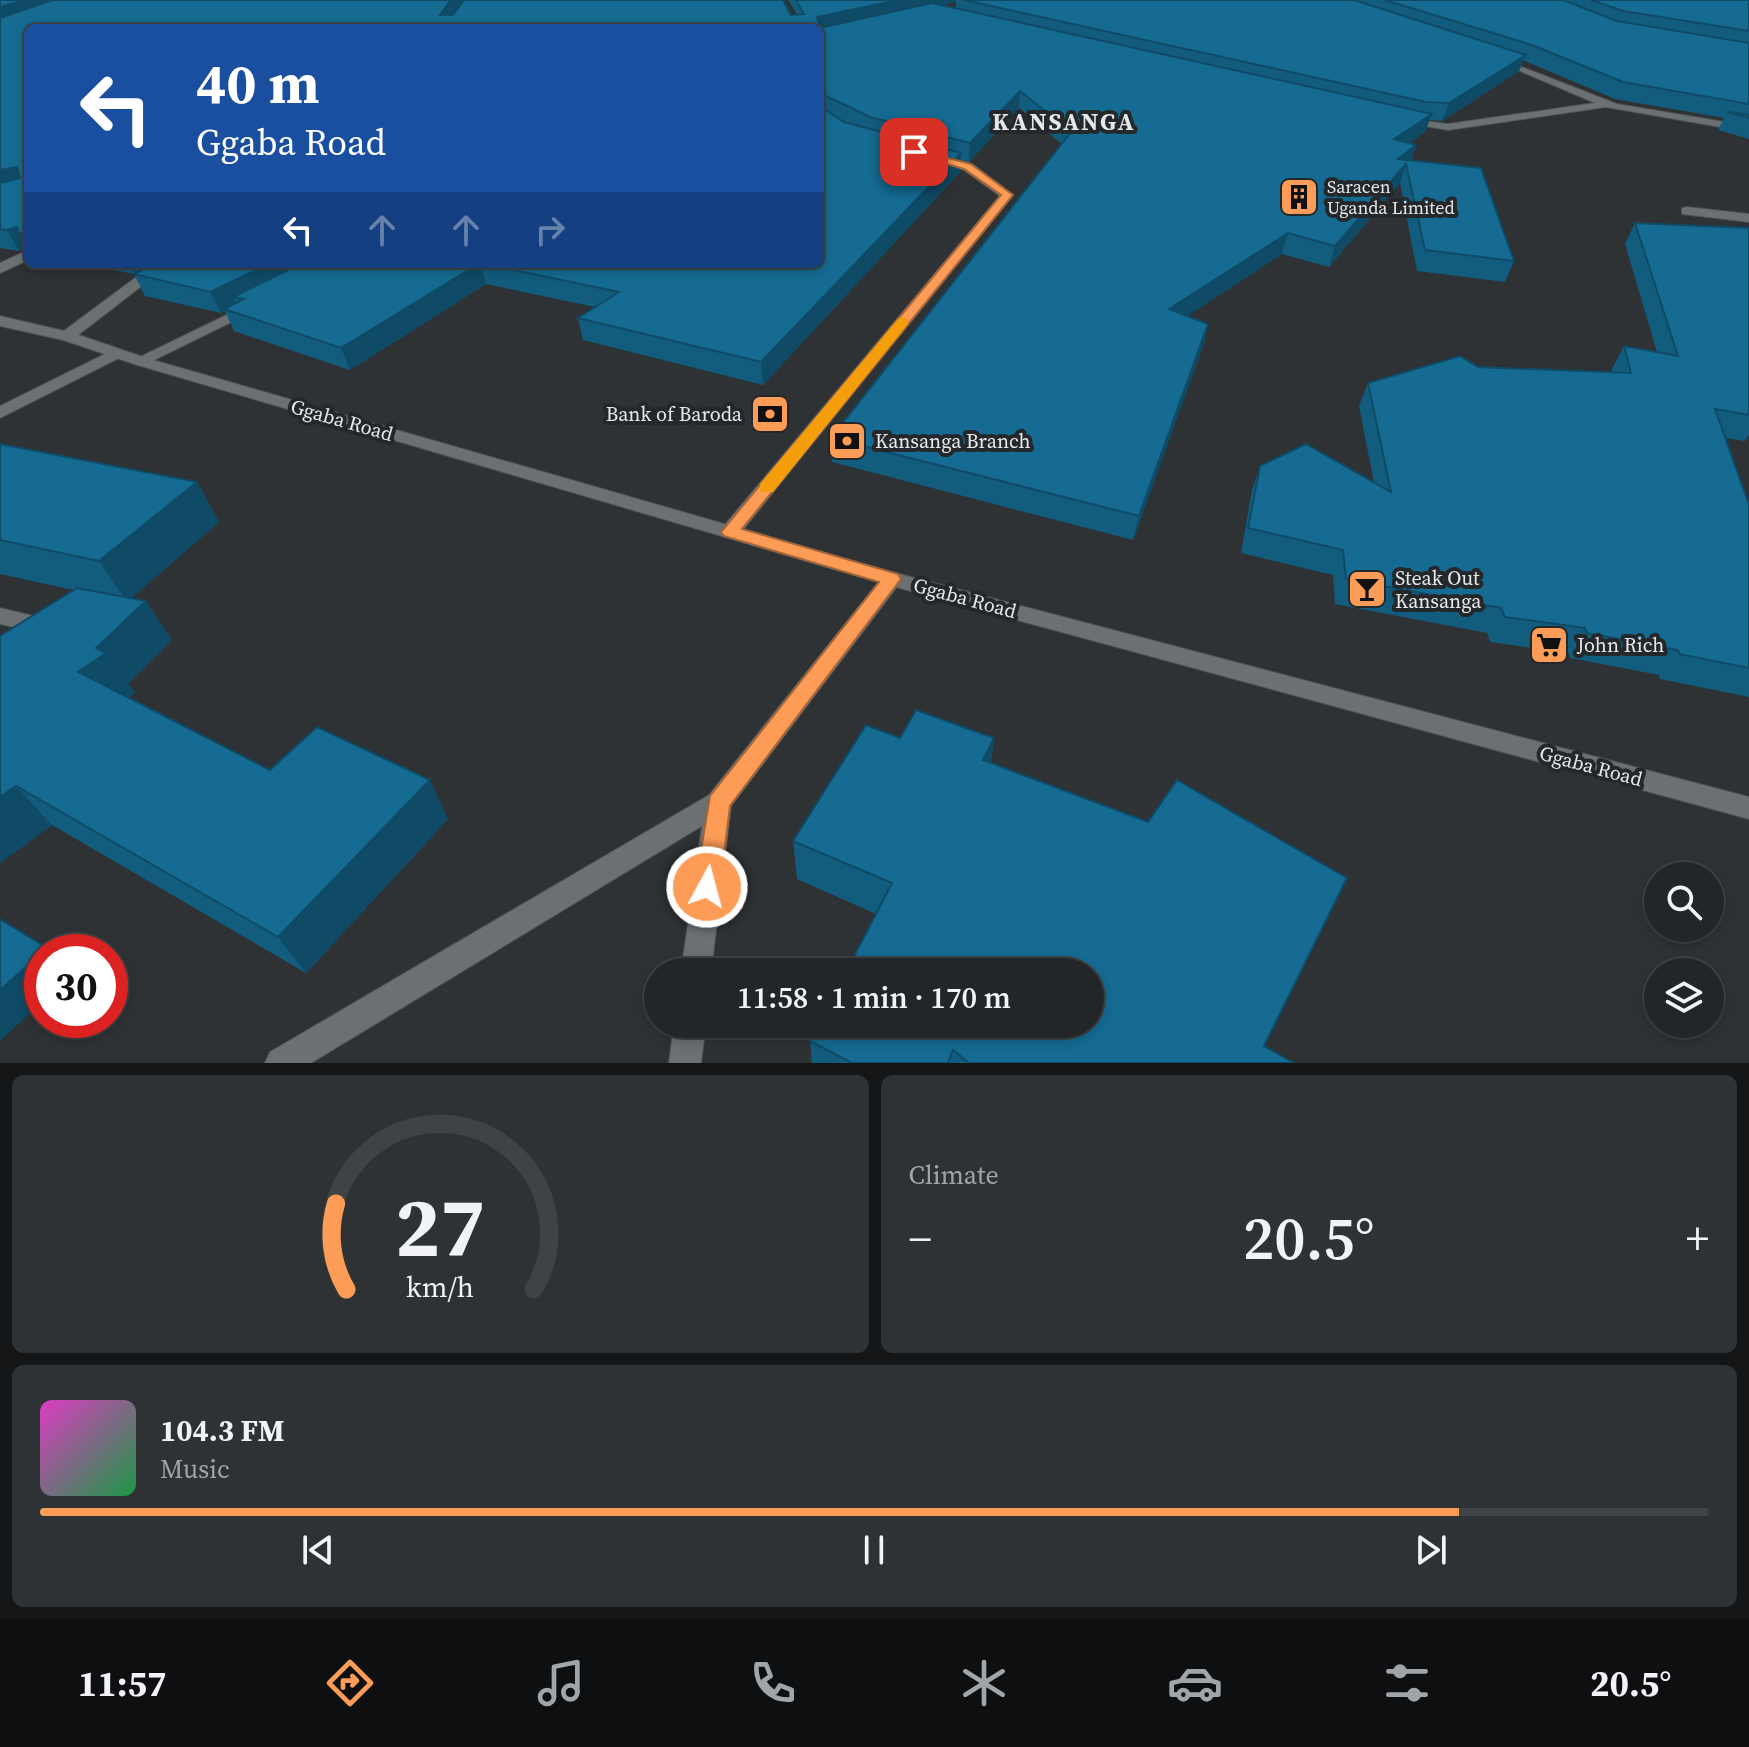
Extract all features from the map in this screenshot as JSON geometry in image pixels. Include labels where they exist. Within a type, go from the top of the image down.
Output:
[{"type":"main road","points":[[1492,56],[1607,104],[1749,129]]},
{"type":"main road","points":[[1392,119],[1448,127],[1607,104]]},
{"type":"main road","points":[[730,532],[1007,195],[968,167],[922,154]]},
{"type":"main road","points":[[1687,211],[1749,218]]},
{"type":"main road","points":[[0,269],[24,256]]},
{"type":"main road","points":[[67,336],[158,268]]},
{"type":"main road","points":[[140,361],[272,296]]},
{"type":"main road","name":"Ggaba Road","points":[[0,321],[67,336],[115,354],[892,579],[1749,808]]},
{"type":"main road","points":[[0,413],[115,354]]},
{"type":"main road","points":[[281,1063],[718,803],[892,579]]},
{"type":"main road","points":[[0,616],[47,627]]},
{"type":"main road","points":[[698,958],[718,803]]},
{"type":"main road","points":[[685,1063],[688,1038]]},
{"type":"building","points":[[0,0],[24,0],[0,7]]},
{"type":"building","points":[[53,0],[451,0],[440,15],[453,15],[464,0],[783,0],[791,15],[804,14],[796,0],[898,0],[817,17],[819,24],[24,24],[24,234],[19,233],[17,227],[0,229],[0,183],[20,178],[17,167],[0,170],[0,18]]},
{"type":"building","points":[[964,0],[1354,0],[1526,55],[1449,103],[1426,102]]},
{"type":"building","points":[[1385,0],[1563,0],[1617,21],[1749,43],[1749,104],[1623,82],[1532,45]]},
{"type":"building","points":[[1591,0],[1749,0],[1749,31],[1623,11]]},
{"type":"building","points":[[932,3],[1432,114],[1394,139],[1416,145],[1398,159],[1481,168],[1514,261],[1425,250],[1406,164],[1335,246],[1288,233],[1169,309],[1208,324],[1139,516],[831,438],[1071,132],[1020,91],[970,143],[870,117],[824,95],[824,27]]},
{"type":"building","points":[[824,109],[844,122],[961,153],[761,362],[578,318],[619,292],[504,268],[824,268]]},
{"type":"building","points":[[1635,223],[1749,228],[1749,415],[1715,409],[1749,505],[1749,668],[1679,654],[1678,650],[1587,633],[1585,628],[1505,617],[1501,608],[1346,579],[1343,550],[1248,528],[1260,466],[1306,444],[1391,492],[1368,383],[1460,356],[1478,367],[1631,373],[1624,346],[1678,356]]},
{"type":"building","points":[[146,268],[260,268],[210,292],[134,274]]},
{"type":"building","points":[[292,268],[471,268],[341,348],[224,309],[244,299],[233,297]]},
{"type":"building","points":[[0,444],[197,482],[99,561],[0,540]]},
{"type":"building","points":[[77,588],[146,601],[96,648],[106,653],[78,672],[270,770],[317,727],[430,780],[278,937],[16,786],[0,797],[0,636]]},
{"type":"building","points":[[916,710],[994,738],[983,760],[1148,822],[1177,780],[1347,878],[1264,1046],[1294,1063],[969,1063],[953,1050],[948,1063],[852,1063],[810,1041],[812,1038],[1104,1038],[1104,958],[853,958],[892,883],[793,841],[866,725],[900,738]]},
{"type":"building","points":[[0,919],[24,934],[24,969],[0,990]]},
{"type":"slow traffic","points":[[766,488],[903,322]]},
{"type":"place","name":"Saracen Uganda Limited","points":[[1299,197]]},
{"type":"place","name":"Bank of Baroda","points":[[770,414]]},
{"type":"place","name":"Kansanga Branch","points":[[847,441]]},
{"type":"place","name":"Steak Out Kansanga","points":[[1367,589]]},
{"type":"place","name":"John Rich","points":[[1549,645]]},
{"type":"district","name":"KANSANGA","points":[[1064,122]]},
{"type":"route","points":[[707,887],[718,803],[892,579],[730,532],[1007,195],[968,167],[914,152]]}]
